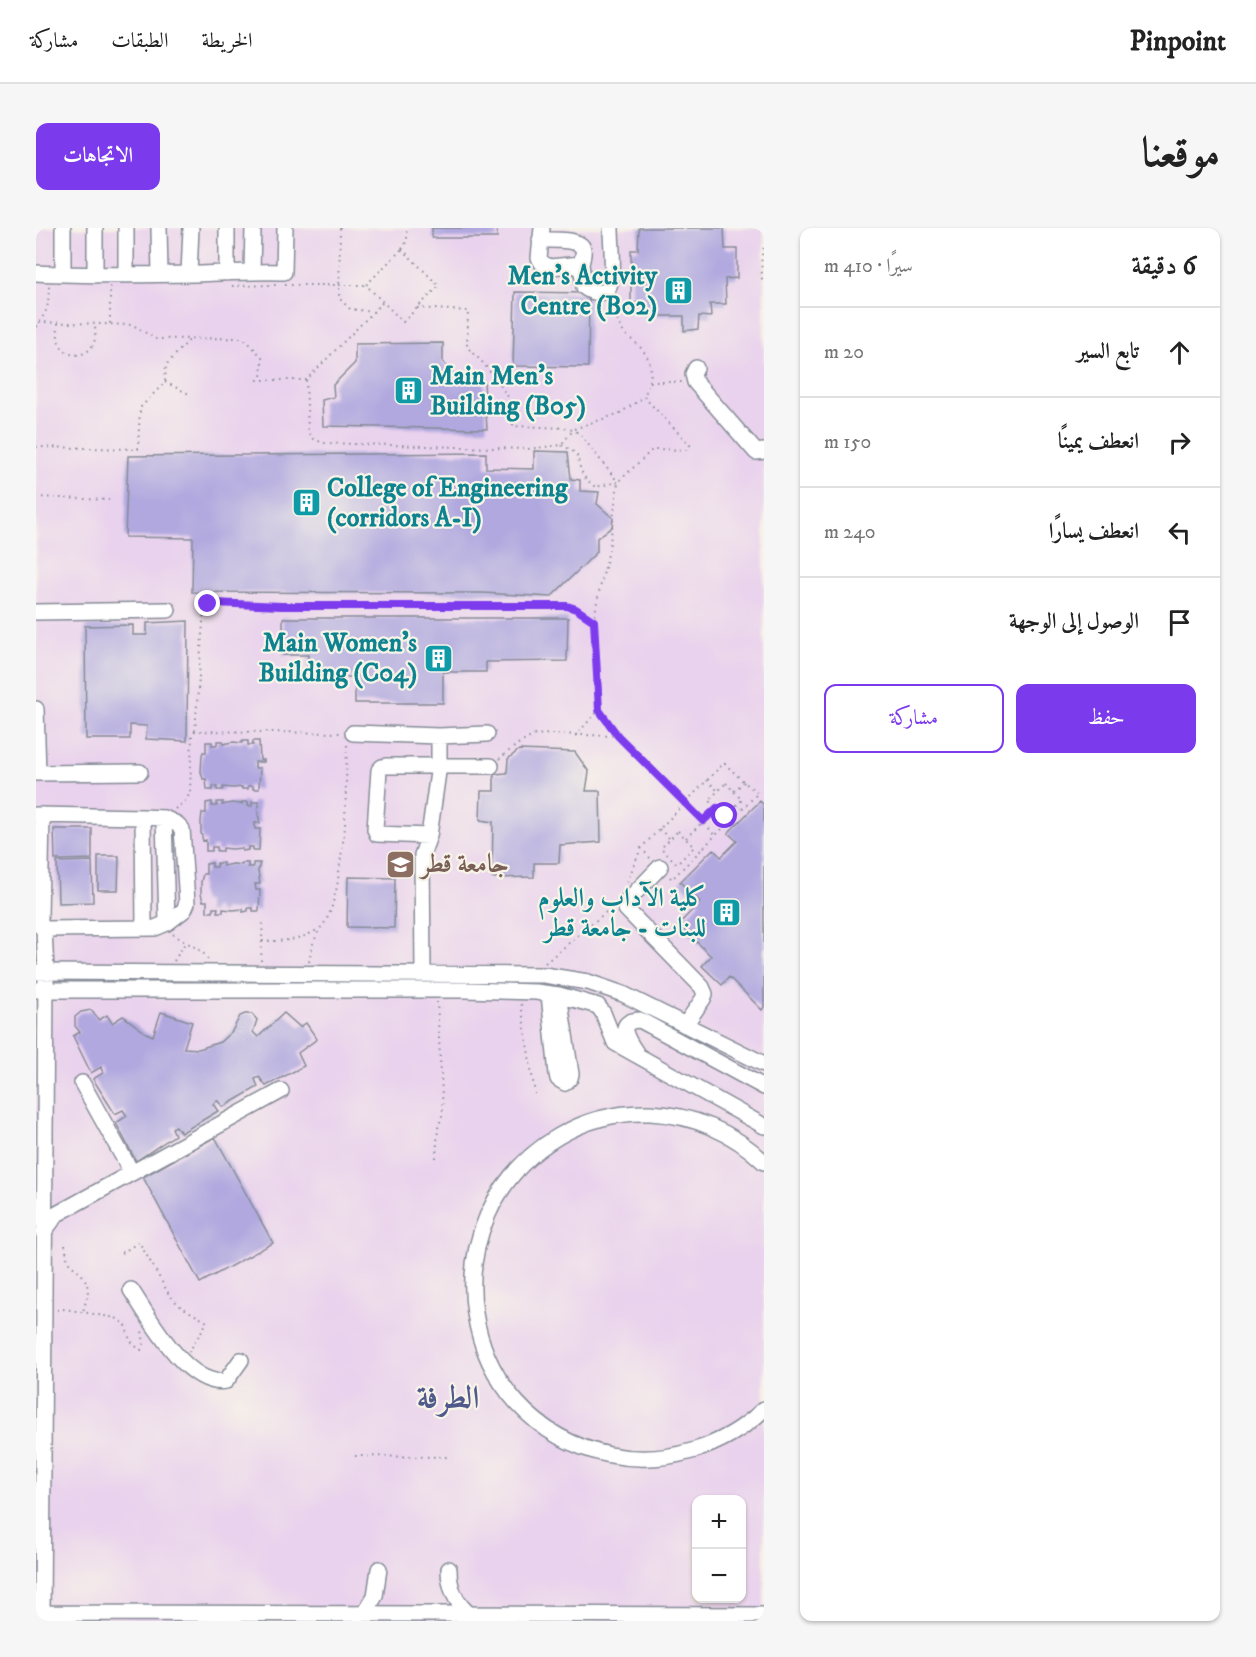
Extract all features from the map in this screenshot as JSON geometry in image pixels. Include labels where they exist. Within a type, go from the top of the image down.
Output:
[{"type":"street","points":[[63,228],[49,273],[110,275],[284,272],[285,228]]},
{"type":"street","points":[[95,228],[110,275]]},
{"type":"street","points":[[110,275],[126,228]]},
{"type":"street","points":[[159,228],[160,274]]},
{"type":"street","points":[[189,274],[191,228]]},
{"type":"street","points":[[227,273],[228,228]]},
{"type":"street","points":[[252,271],[253,228]]},
{"type":"street","points":[[581,264],[550,267],[542,263],[539,258],[541,234],[582,245],[581,264],[584,287],[603,293],[611,284],[610,228]]},
{"type":"street","points":[[695,375],[756,452],[764,451]]},
{"type":"street","points":[[36,612],[168,610]]},
{"type":"street","points":[[36,709],[37,773],[140,772]]},
{"type":"street","points":[[353,733],[439,736],[487,734]]},
{"type":"street","points":[[423,974],[422,855],[429,836],[439,765],[439,736]]},
{"type":"street","points":[[429,836],[377,834],[375,829],[379,770],[386,766],[491,766]]},
{"type":"street","points":[[39,815],[164,818],[164,924],[155,928],[45,929],[40,926],[39,815]]},
{"type":"street","points":[[143,816],[144,928]]},
{"type":"street","points":[[660,867],[625,903],[626,909],[702,987],[705,994],[703,999],[685,1025]]},
{"type":"street","points":[[45,929],[40,990],[40,1157],[43,1233],[43,1310],[39,1330],[40,1616],[364,1614],[764,1616]]},
{"type":"street","points":[[41,972],[555,976],[602,986],[623,994],[764,1064]]},
{"type":"street","points":[[465,974],[465,990]]},
{"type":"street","points":[[40,990],[465,990],[554,995],[598,1006],[615,1042],[764,1126]]},
{"type":"street","points":[[639,1056],[625,1036],[626,1027],[636,1020],[645,1021],[764,1087]]},
{"type":"street","points":[[82,1083],[132,1173]]},
{"type":"street","points":[[43,1233],[57,1214],[280,1091]]},
{"type":"street","points":[[764,1162],[722,1131],[676,1116],[627,1114],[603,1118],[580,1126],[537,1151],[525,1161],[504,1186],[481,1230],[474,1261],[472,1287],[477,1328],[496,1375],[528,1414],[570,1442],[618,1456],[635,1458],[668,1456],[717,1442],[746,1425],[764,1408]]},
{"type":"street","points":[[131,1290],[161,1335],[196,1373],[206,1379],[226,1381],[241,1360]]},
{"type":"street","points":[[364,1614],[375,1596],[379,1569]]},
{"type":"street","points":[[449,1569],[454,1598],[470,1615]]},
{"type":"path","points":[[340,228],[339,298],[351,309],[373,312]]},
{"type":"path","points":[[278,285],[366,285],[402,249],[406,241],[407,228]]},
{"type":"path","points":[[764,248],[762,257],[762,279],[764,281]]},
{"type":"path","points":[[366,285],[403,322],[439,286],[402,249]]},
{"type":"path","points":[[36,327],[48,308],[49,273]]},
{"type":"path","points":[[110,275],[110,324]]},
{"type":"path","points":[[417,308],[468,311],[467,347],[484,364],[509,398],[513,407],[513,426],[574,429],[620,414],[644,397],[650,381],[652,372],[648,359],[640,347],[624,332],[615,315],[607,291]]},
{"type":"path","points":[[39,322],[133,325],[156,339],[241,338],[247,341],[262,357],[259,380],[306,380],[383,302]]},
{"type":"path","points":[[58,323],[58,340],[67,352],[73,354],[84,354],[88,351],[95,338],[96,324]]},
{"type":"path","points":[[36,447],[138,449],[140,408],[165,382],[166,365],[192,338]]},
{"type":"path","points":[[650,381],[695,375]]},
{"type":"path","points":[[306,380],[308,431],[314,439],[323,443],[528,449],[561,445],[574,451],[579,458],[584,476],[595,487],[618,482],[653,449],[686,450],[690,445],[644,397]]},
{"type":"path","points":[[165,382],[191,394]]},
{"type":"path","points":[[561,445],[574,429]]},
{"type":"path","points":[[574,429],[618,482],[609,550],[594,621],[599,710],[618,736],[716,836]]},
{"type":"path","points":[[36,497],[109,500]]},
{"type":"path","points":[[164,818],[186,800],[190,793],[192,736],[195,731],[204,609],[208,604],[567,606],[594,621]]},
{"type":"path","points":[[575,736],[599,710]]},
{"type":"path","points":[[195,731],[347,733],[345,827],[337,887],[331,910],[312,946],[307,974]]},
{"type":"path","points":[[491,766],[518,744],[535,735],[618,736]]},
{"type":"path","points":[[624,889],[640,848],[724,762],[744,782],[758,793],[764,794]]},
{"type":"path","points":[[707,780],[718,791]]},
{"type":"path","points":[[734,791],[744,782]]},
{"type":"path","points":[[726,783],[734,791],[742,800],[725,816],[709,800],[726,783]]},
{"type":"path","points":[[640,848],[672,879],[758,793]]},
{"type":"path","points":[[686,838],[717,808]]},
{"type":"path","points":[[734,808],[743,808]]},
{"type":"path","points":[[660,829],[670,839]]},
{"type":"path","points":[[678,831],[686,838],[694,847],[677,864],[661,848],[678,831]]},
{"type":"path","points":[[686,855],[692,860]]},
{"type":"path","points":[[530,976],[611,907]]},
{"type":"path","points":[[261,973],[263,919]]},
{"type":"path","points":[[164,924],[185,943],[197,948],[206,956],[208,972]]},
{"type":"path","points":[[262,941],[288,941],[308,936],[319,930]]},
{"type":"path","points":[[174,972],[174,962],[185,943]]},
{"type":"path","points":[[436,990],[443,1113],[438,1128],[436,1158]]},
{"type":"path","points":[[519,992],[535,1094]]},
{"type":"path","points":[[122,1253],[139,1242],[170,1296],[180,1306],[207,1322],[183,1361]]},
{"type":"path","points":[[65,1245],[68,1262],[87,1283],[88,1293],[83,1312]]},
{"type":"path","points":[[43,1310],[65,1309],[116,1318],[126,1324],[132,1344],[141,1350],[144,1343],[142,1329],[144,1310]]},
{"type":"path","points":[[355,1456],[447,1457]]},
{"type":"shaded area","name":"جامعة قطر","points":[[36,228],[764,228],[764,1621],[36,1621]]},
{"type":"building","points":[[432,228],[497,228],[497,238],[432,238]]},
{"type":"building","name":"Men's Activity Centre (B02)","points":[[639,228],[724,228],[725,249],[737,249],[737,278],[725,279],[726,304],[710,304],[711,317],[699,316],[698,329],[684,331],[684,316],[644,316],[644,303],[631,303],[631,250],[638,250]]},
{"type":"building","points":[[515,292],[589,293],[588,367],[513,366]]},
{"type":"building","name":"Main Men's Building (B05)","points":[[443,343],[443,362],[461,382],[484,382],[487,429],[323,426],[322,400],[334,397],[333,385],[355,363],[355,344]]},
{"type":"building","name":"College of Engineering (corridors A-I)","points":[[534,451],[568,452],[571,479],[580,480],[580,491],[599,492],[597,504],[613,518],[612,527],[597,538],[597,552],[551,597],[483,593],[192,592],[193,538],[125,537],[128,456],[486,453],[486,468],[534,469]]},
{"type":"building","name":"Main Women's Building (C04)","points":[[283,618],[568,618],[567,661],[486,662],[486,672],[443,672],[443,703],[355,703],[355,677],[308,677],[308,655],[283,655]]},
{"type":"building","points":[[188,621],[187,741],[146,739],[147,726],[130,725],[130,739],[86,739],[85,626],[133,625],[133,635],[147,635],[147,623]]},
{"type":"building","points":[[217,741],[223,741],[223,744],[248,741],[248,745],[253,745],[253,741],[259,741],[260,760],[264,762],[255,762],[255,768],[260,768],[259,789],[248,786],[248,789],[223,787],[223,790],[217,790],[217,786],[213,786],[213,790],[207,790],[206,779],[203,779],[201,772],[202,755],[206,752],[206,742],[217,745]]},
{"type":"building","points":[[519,750],[575,752],[589,772],[586,791],[600,791],[601,842],[560,845],[559,863],[534,863],[534,877],[492,878],[493,822],[480,820],[481,791],[494,791],[494,774],[507,773],[508,759]]},
{"type":"building","name":"كلية الآداب والعلوم للبنات - جامعة قطر","points":[[760,801],[764,805],[764,1007],[762,1010],[729,977],[722,985],[702,966],[711,956],[679,924],[700,902],[680,882],[713,849],[721,857],[737,841],[728,833]]},
{"type":"building","points":[[212,802],[212,806],[217,806],[217,802],[223,802],[222,805],[248,802],[248,806],[252,806],[252,802],[259,802],[260,823],[255,823],[255,829],[260,829],[259,850],[248,847],[248,850],[242,851],[242,848],[223,848],[223,851],[217,851],[217,847],[212,847],[212,851],[206,851],[206,840],[203,841],[201,833],[201,821],[202,813],[206,813],[206,803]]},
{"type":"building","points":[[54,829],[92,829],[92,859],[55,860]]},
{"type":"building","points":[[98,856],[119,856],[118,890],[98,890]]},
{"type":"building","points":[[92,861],[93,902],[58,903],[57,862]]},
{"type":"building","points":[[212,863],[212,867],[217,867],[217,863],[223,863],[223,866],[248,863],[248,867],[253,867],[253,863],[260,863],[258,871],[260,884],[255,884],[256,890],[260,890],[259,911],[248,908],[248,911],[243,912],[243,909],[223,909],[223,912],[217,912],[218,908],[213,908],[213,912],[207,912],[207,901],[203,901],[201,894],[201,882],[203,874],[206,874],[206,864]]},
{"type":"building","points":[[348,877],[395,878],[394,928],[347,927]]},
{"type":"building","points":[[91,1010],[99,1020],[107,1015],[112,1023],[123,1016],[153,1036],[161,1012],[192,1022],[184,1048],[199,1049],[220,1042],[232,1031],[240,1016],[245,1014],[252,1014],[257,1020],[253,1032],[258,1037],[284,1013],[300,1027],[306,1023],[317,1039],[298,1053],[304,1066],[266,1086],[259,1077],[255,1079],[258,1087],[223,1107],[217,1100],[213,1104],[218,1111],[181,1133],[176,1126],[172,1128],[175,1135],[136,1161],[116,1123],[127,1116],[123,1110],[115,1114],[93,1079],[103,1073],[101,1067],[91,1073],[73,1036],[80,1032],[75,1026],[75,1017],[81,1012]]},
{"type":"building","points":[[215,1137],[273,1243],[200,1283],[143,1177]]},
{"type":"place","name":"Men's Activity Centre (B02)","points":[[678,291]]},
{"type":"place","name":"Main Men's Building (B05)","points":[[409,391]]},
{"type":"place","name":"College of Engineering (corridors A-I)","points":[[306,503]]},
{"type":"place","name":"Main Women's Building (C04)","points":[[438,658]]},
{"type":"place","name":"جامعة قطر","points":[[400,864]]},
{"type":"place","name":"كلية الآداب والعلوم للبنات - جامعة قطر","points":[[727,913]]},
{"type":"district","name":"الطرفة","points":[[448,1399]]},
{"type":"route","points":[[208,604],[572,607],[594,621],[599,710],[618,736],[703,821],[717,808],[725,816]]}]
